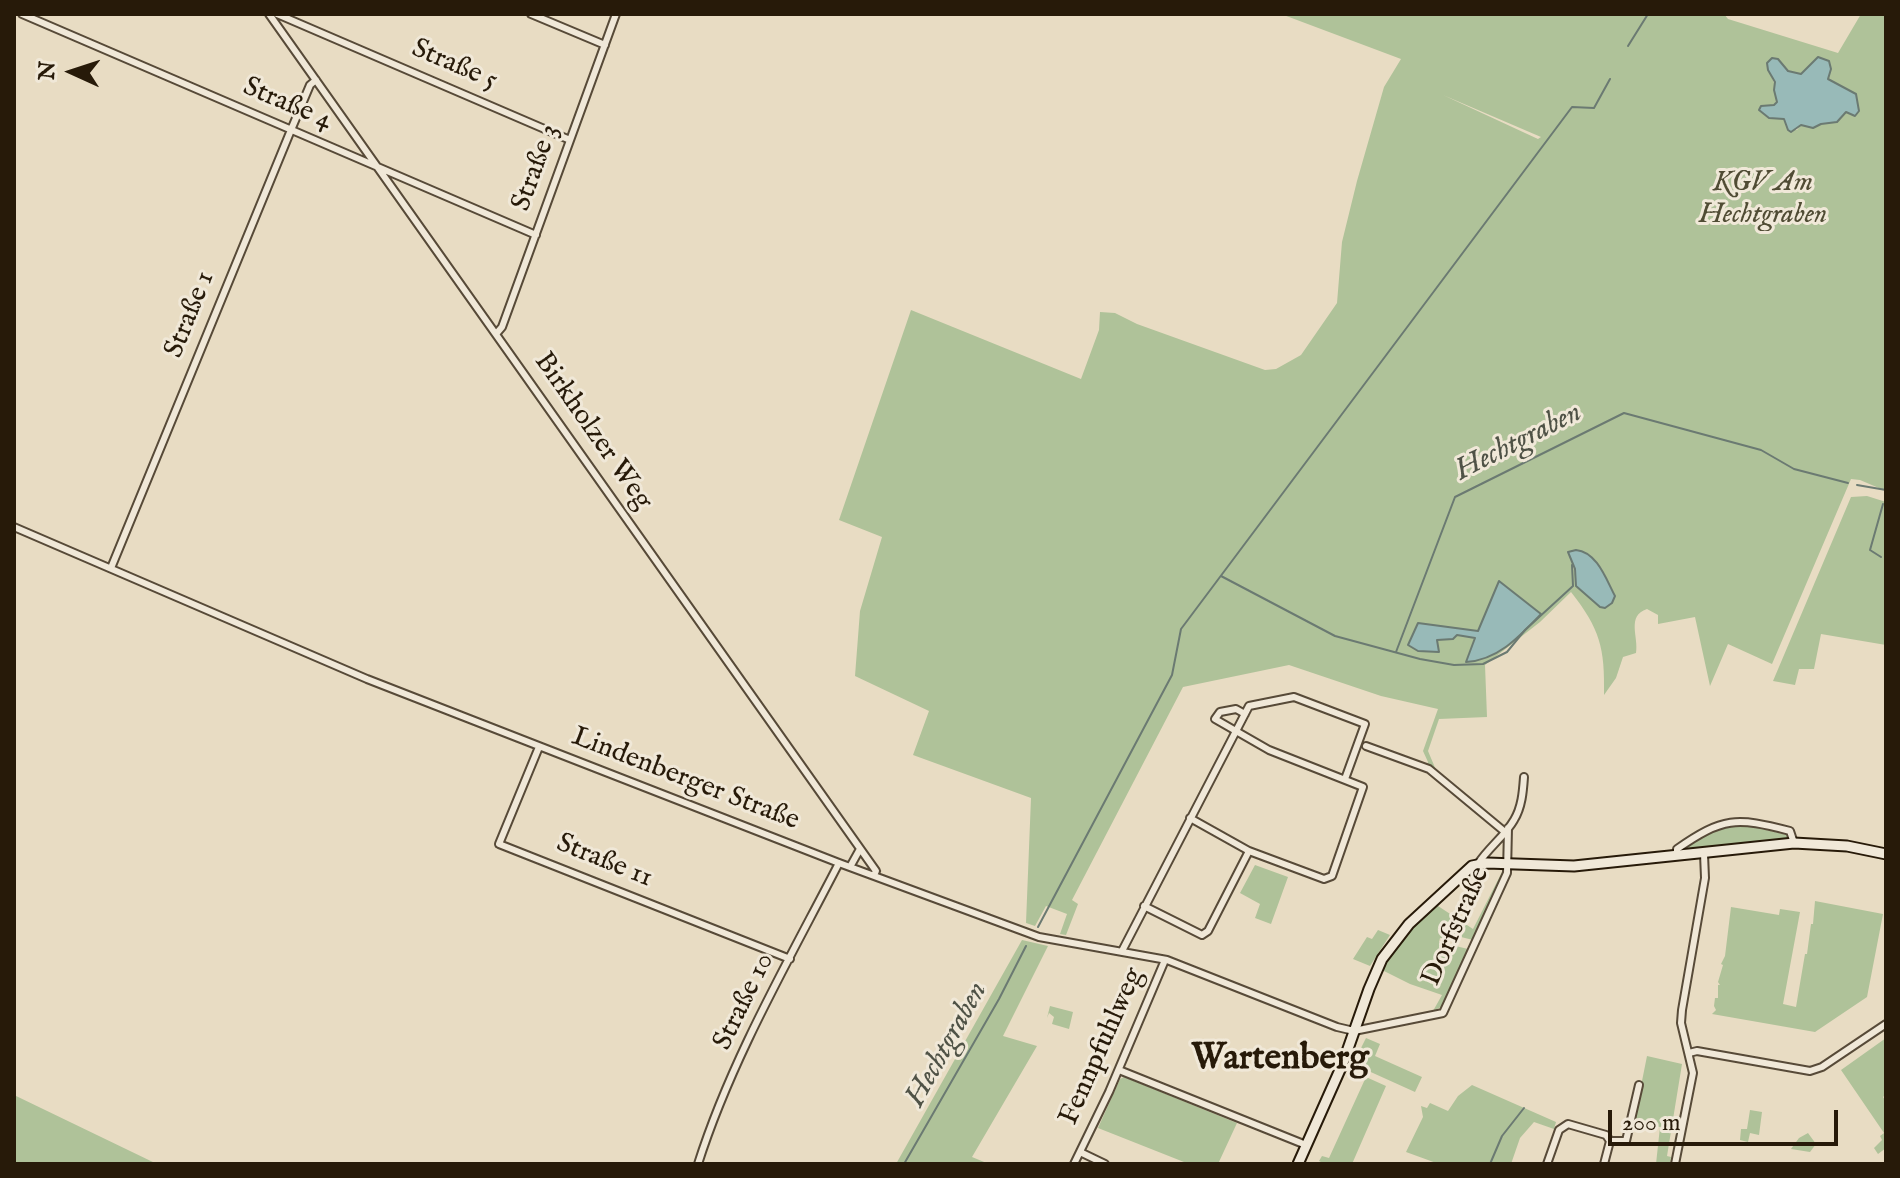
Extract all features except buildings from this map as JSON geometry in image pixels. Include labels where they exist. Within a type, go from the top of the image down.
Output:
[{"type":"main road","name":"Dorfstraße","points":[[1302,1162],[1306,1145],[1343,1063],[1377,967],[1386,952],[1420,914],[1464,871],[1478,864],[1508,869],[1574,866],[1794,843],[1847,846],[1886,854]]},
{"type":"street","name":"Straße 4","points":[[22,14],[536,235]]},
{"type":"street","name":"Birkholzer Weg","points":[[269,14],[876,871],[874,875]]},
{"type":"street","name":"Straße 5","points":[[277,14],[570,140]]},
{"type":"street","points":[[531,14],[605,45]]},
{"type":"street","name":"Straße 3","points":[[496,334],[502,327],[616,14]]},
{"type":"street","name":"Straße 1","points":[[111,568],[291,130],[310,85],[316,80]]},
{"type":"street","name":"Lindenberger Straße","points":[[14,527],[367,679],[839,863],[1039,937],[1165,960],[1354,1031]]},
{"type":"street","points":[[1122,951],[1249,706],[1294,697],[1362,722],[1365,728],[1345,779]]},
{"type":"street","points":[[1190,818],[1249,851],[1329,879],[1363,787],[1269,750],[1217,723],[1215,716],[1236,709],[1245,714]]},
{"type":"street","points":[[1366,746],[1429,769],[1506,830]]},
{"type":"street","name":"Straße 11","points":[[539,747],[499,844],[790,959]]},
{"type":"street","name":"Dorfstraße","points":[[1478,864],[1518,811],[1524,777]]},
{"type":"street","points":[[1677,856],[1677,849],[1712,826],[1725,822],[1745,822],[1790,831],[1794,843]]},
{"type":"street","name":"Dorfstraße","points":[[1354,1031],[1443,1013],[1508,869],[1506,830]]},
{"type":"street","points":[[850,867],[860,849]]},
{"type":"street","points":[[1144,906],[1202,935],[1208,931],[1249,851]]},
{"type":"street","points":[[1675,1164],[1693,1073],[1681,1023],[1705,878],[1704,854]]},
{"type":"street","name":"Straße 10","points":[[698,1164],[721,1102],[779,977],[839,863]]},
{"type":"street","name":"Fennpfuhlweg","points":[[1074,1164],[1119,1070],[1165,960]]},
{"type":"street","points":[[1689,1053],[1697,1051],[1810,1071],[1822,1067],[1886,1024]]},
{"type":"street","points":[[1119,1070],[1306,1145]]},
{"type":"street","points":[[1610,1141],[1626,1141],[1639,1085]]},
{"type":"street","points":[[1547,1164],[1559,1130],[1568,1124],[1606,1135],[1610,1141],[1604,1164]]},
{"type":"street","name":"Fennpfuhlweg","points":[[1080,1152],[1105,1164]]},
{"type":"green space","name":"KGV Am Hechtgraben","points":[[1281,14],[1724,14],[1728,19],[1838,53],[1861,14],[1886,14],[1886,491],[1851,479],[1772,664],[1728,644],[1710,686],[1695,617],[1658,624],[1658,615],[1647,609],[1635,622],[1636,653],[1623,657],[1616,678],[1604,695],[1599,640],[1589,617],[1571,592],[1540,622],[1485,665],[1487,717],[1439,719],[1428,751],[1436,770],[1427,765],[1423,751],[1438,709],[1381,696],[1289,665],[1183,687],[1072,900],[1078,904],[1066,935],[1060,934],[1067,914],[1046,906],[1035,926],[1026,923],[1031,798],[913,755],[929,711],[855,676],[860,611],[882,537],[839,520],[911,310],[1081,379],[1099,330],[1100,312],[1115,313],[1137,324],[1265,370],[1276,369],[1301,355],[1337,303],[1342,242],[1357,181],[1384,87],[1401,59]],"holes":[[[1818,57],[1827,79],[1856,94],[1851,115],[1846,112],[1837,122],[1813,128],[1801,125],[1797,130],[1788,130],[1785,119],[1769,118],[1761,106],[1775,105],[1774,83],[1768,70],[1778,59],[1788,71],[1801,74]],[[1443,95],[1541,137],[1538,139]],[[1569,552],[1604,573],[1615,596],[1577,581]],[[1540,614],[1516,639],[1498,652],[1466,661],[1475,638],[1457,635],[1452,639],[1437,640],[1439,652],[1418,624],[1478,631]]]},
{"type":"green space","points":[[1867,496],[1886,502],[1886,645],[1821,634],[1814,669],[1799,669],[1795,685],[1773,681],[1851,497]]},
{"type":"green space","points":[[1746,825],[1791,836],[1789,840],[1680,852],[1710,831]]},
{"type":"green space","points":[[1255,865],[1288,877],[1271,924],[1255,918],[1260,904],[1240,893]]},
{"type":"green space","points":[[1503,870],[1473,940],[1457,936],[1451,941],[1440,938],[1439,942],[1468,949],[1441,1007],[1433,1011],[1442,995],[1382,970],[1384,962],[1399,941],[1435,904],[1473,929]]},
{"type":"green space","points":[[1815,901],[1883,914],[1867,997],[1815,1032],[1712,1014],[1716,1010],[1715,998],[1718,998],[1731,907],[1779,915],[1780,909],[1800,912],[1783,1004],[1796,1007]]},
{"type":"green space","points":[[1378,930],[1390,935],[1370,966],[1353,959],[1367,937],[1372,939]]},
{"type":"green space","points":[[1022,940],[1048,946],[1003,1036],[1037,1046],[972,1157],[989,1164],[896,1164]]},
{"type":"green space","points":[[1050,1006],[1073,1012],[1069,1029],[1052,1024],[1054,1017],[1049,1013],[1047,1018]]},
{"type":"green space","points":[[1366,1038],[1380,1044],[1375,1056],[1422,1077],[1415,1092],[1353,1064]]},
{"type":"green space","points":[[1886,1038],[1886,1094],[1883,1097],[1886,1102],[1886,1148],[1878,1154],[1874,1148],[1884,1133],[1841,1070]]},
{"type":"green space","points":[[1647,1056],[1682,1064],[1667,1156],[1671,1157],[1670,1164],[1656,1164],[1660,1127],[1634,1121]]},
{"type":"green space","points":[[1124,1077],[1237,1123],[1218,1164],[1189,1164],[1098,1128],[1120,1079]]},
{"type":"green space","points":[[1366,1077],[1386,1086],[1352,1164],[1325,1164],[1319,1161],[1322,1156],[1329,1158]]},
{"type":"green space","points":[[1472,1085],[1556,1122],[1554,1129],[1534,1122],[1520,1138],[1511,1164],[1439,1164],[1406,1152],[1423,1117],[1421,1106],[1427,1108],[1430,1103],[1448,1111],[1458,1096]]},
{"type":"green space","points":[[14,1095],[157,1164],[14,1164]]},
{"type":"green space","points":[[1750,1110],[1762,1112],[1759,1135],[1750,1133],[1748,1142],[1740,1140],[1741,1129],[1747,1129]]},
{"type":"green space","points":[[1808,1133],[1816,1144],[1810,1152],[1791,1149],[1799,1138]]},
{"type":"water","points":[[1818,57],[1829,61],[1831,69],[1828,79],[1856,94],[1859,111],[1855,116],[1846,112],[1837,122],[1813,128],[1801,125],[1791,132],[1784,119],[1769,118],[1759,110],[1761,106],[1777,102],[1775,82],[1767,63],[1772,58],[1778,59],[1788,71],[1801,74]]},
{"type":"water","points":[[1576,550],[1595,561],[1615,596],[1605,608],[1576,586],[1575,569],[1568,552]]},
{"type":"water","points":[[1499,581],[1541,614],[1507,646],[1488,657],[1466,662],[1475,638],[1457,635],[1453,639],[1437,640],[1439,652],[1418,651],[1408,645],[1418,623],[1478,631]]},
{"type":"waterway","name":"Hechtgraben","points":[[1628,46],[1648,14]]},
{"type":"waterway","name":"Hechtgraben","points":[[1038,927],[1172,675],[1181,629],[1572,107],[1594,108],[1610,79]]},
{"type":"waterway","name":"Hechtgraben","points":[[1396,652],[1455,497],[1624,413],[1761,450],[1794,469],[1848,483]]},
{"type":"waterway","points":[[1857,485],[1886,490],[1885,495]]},
{"type":"waterway","points":[[1881,557],[1870,550],[1883,504]]},
{"type":"waterway","points":[[1221,576],[1335,636],[1454,665],[1483,664],[1507,652],[1525,630],[1573,586],[1572,565]]},
{"type":"waterway","name":"Hechtgraben","points":[[904,1164],[1026,946]]},
{"type":"waterway","points":[[1490,1164],[1502,1136],[1524,1108]]},
{"type":"district","name":"Wartenberg","points":[[1280,1061]]}]
